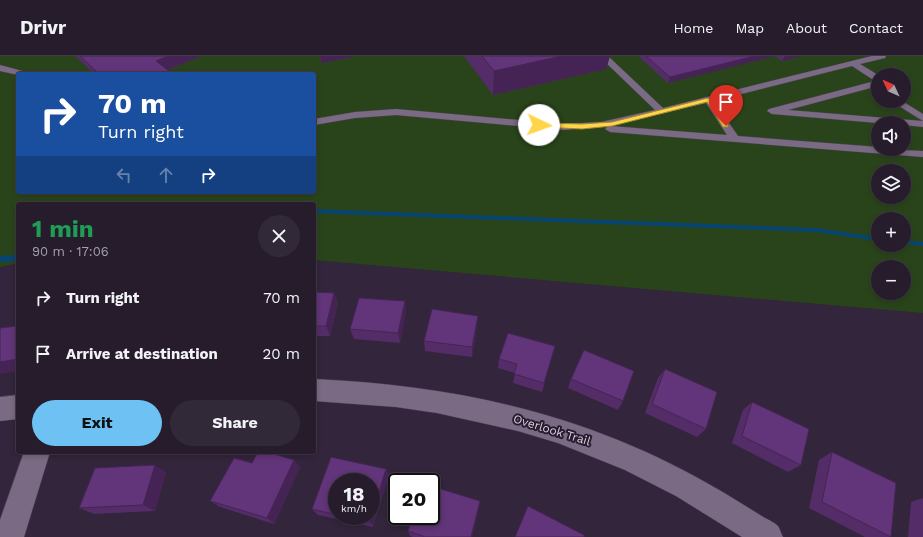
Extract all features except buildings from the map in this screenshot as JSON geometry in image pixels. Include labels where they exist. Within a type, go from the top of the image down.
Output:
[{"type":"street","name":"Overlook Trail","points":[[316,390],[349,391],[429,400],[510,416],[550,428],[592,442],[635,460],[724,508],[768,537]]},
{"type":"street","points":[[0,409],[16,407]]},
{"type":"street","points":[[9,537],[36,454]]},
{"type":"lane","points":[[603,56],[662,112]]},
{"type":"lane","points":[[582,126],[612,124],[882,56]]},
{"type":"lane","points":[[854,63],[871,79]]},
{"type":"lane","points":[[0,68],[16,72]]},
{"type":"lane","points":[[871,85],[772,111],[923,124]]},
{"type":"lane","points":[[708,100],[734,138]]},
{"type":"lane","points":[[907,108],[923,118]]},
{"type":"lane","points":[[316,122],[364,113],[396,112],[539,125],[582,126],[923,154]]},
{"type":"green space","points":[[0,56],[923,56],[923,313],[316,260],[316,202],[16,202],[16,263],[0,267]]},
{"type":"waterway","points":[[316,211],[816,230],[871,238]]},
{"type":"waterway","points":[[911,243],[923,244]]},
{"type":"waterway","points":[[0,259],[16,258]]},
{"type":"route","points":[[539,125],[563,127],[612,124],[708,100],[726,126]]}]
